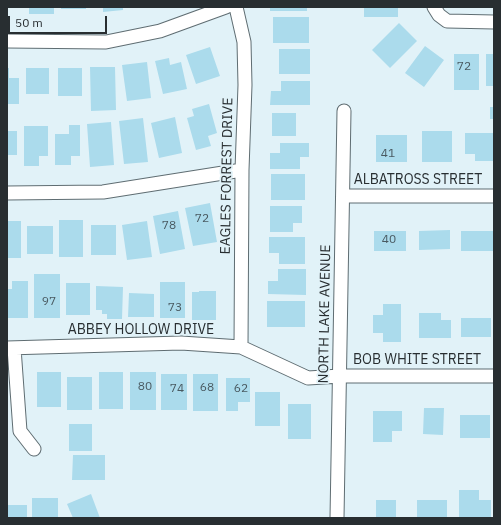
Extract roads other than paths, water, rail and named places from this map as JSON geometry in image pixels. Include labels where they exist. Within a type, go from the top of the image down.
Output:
[{"type":"street","points":[[7,41],[106,42],[160,31],[226,7]]},
{"type":"street","name":"EAGLES FORREST DRIVE","points":[[236,7],[244,42],[245,85],[242,170],[241,347]]},
{"type":"street","points":[[434,7],[439,15],[447,21],[494,22]]},
{"type":"street","name":"NORTH LAKE AVENUE","points":[[338,518],[344,111]]},
{"type":"street","points":[[7,194],[103,192],[242,170]]},
{"type":"street","name":"ALBATROSS STREET","points":[[343,196],[494,196]]},
{"type":"street","name":"ABBEY HOLLOW DRIVE","points":[[11,348],[180,343],[241,347],[308,378],[340,376]]},
{"type":"street","points":[[11,348],[20,431],[34,450]]},
{"type":"street","name":"BOB WHITE STREET","points":[[340,376],[494,376]]}]
